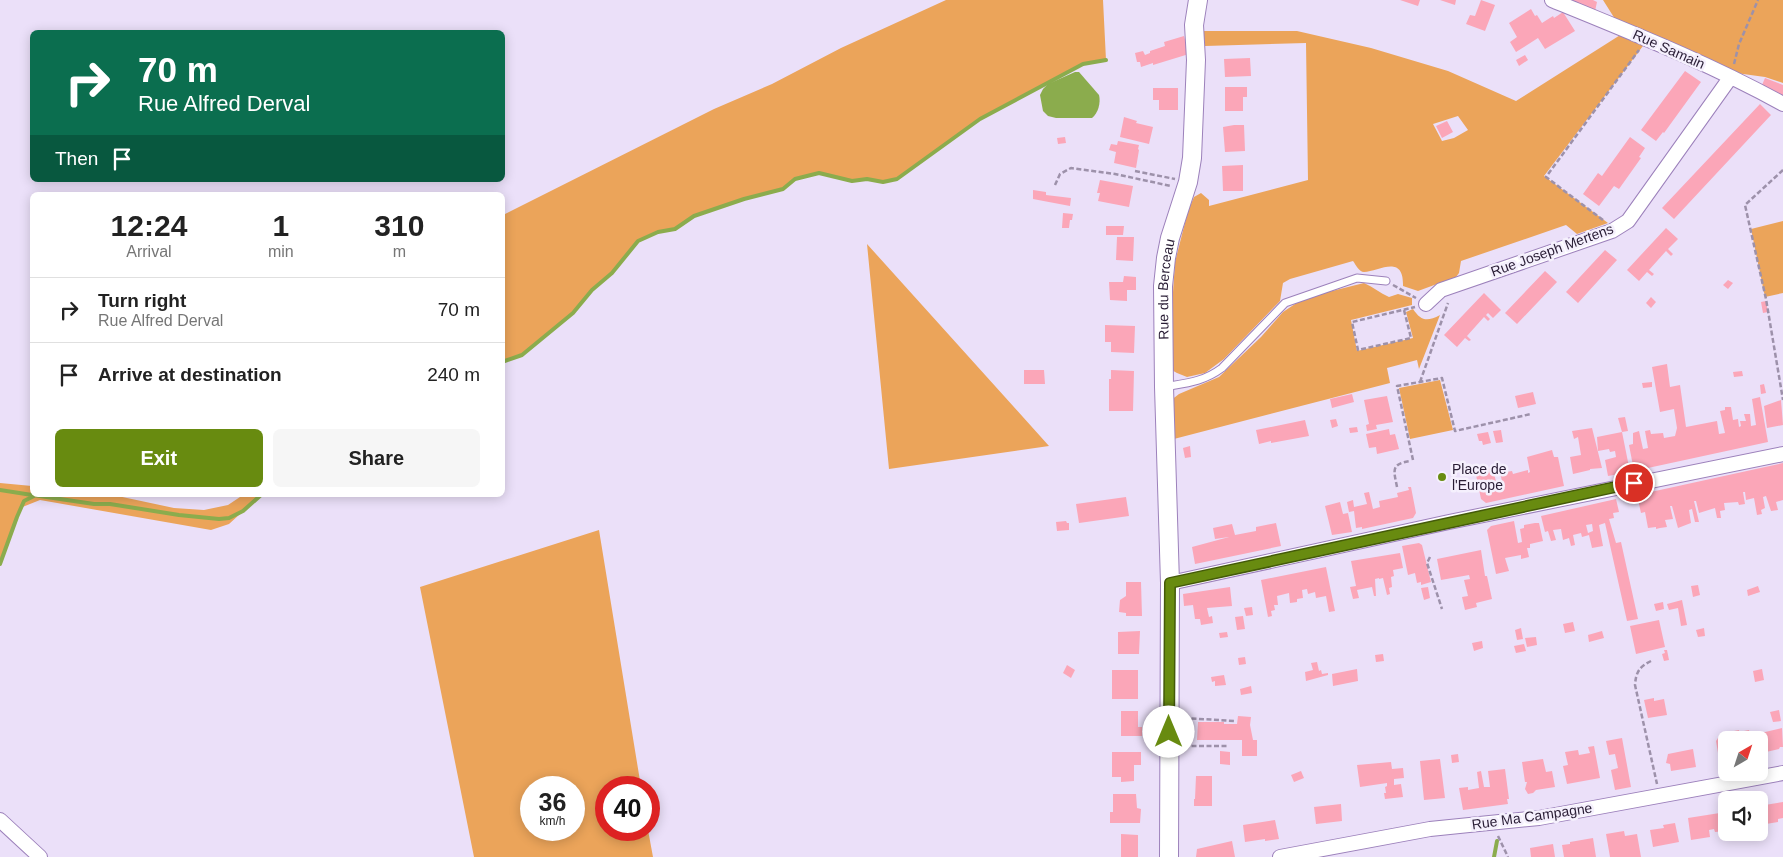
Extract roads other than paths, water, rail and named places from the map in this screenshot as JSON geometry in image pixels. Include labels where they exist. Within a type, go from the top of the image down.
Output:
[{"type":"street","name":"Rue du Berceau","points":[[1169,857],[1170,583],[1163,286],[1170,238],[1187,186],[1194,130],[1196,60],[1194,25],[1198,0]]},
{"type":"street","name":"Rue Samain","points":[[1552,0],[1648,38],[1783,104]]},
{"type":"street","name":"Rue Joseph Mertens","points":[[1426,304],[1441,290],[1614,229],[1628,221],[1730,78]]},
{"type":"street","points":[[1170,583],[1449,522],[1783,454]]},
{"type":"street","name":"Rue Ma Campagne","points":[[1280,857],[1430,829],[1540,818],[1783,773]]},
{"type":"street","points":[[0,820],[40,857]]},
{"type":"lane","points":[[1164,387],[1200,381],[1214,374],[1284,303],[1357,278],[1386,281]]},
{"type":"waterway","points":[[505,361],[522,355],[573,313],[592,290],[612,273],[638,241],[658,232],[675,229],[694,216],[744,199],[783,189],[795,179],[819,173],[852,181],[867,179],[883,182],[897,179],[980,119],[1083,64],[1106,60]]},
{"type":"waterway","points":[[0,490],[30,495]]},
{"type":"waterway","points":[[0,564],[24,501],[32,497]]},
{"type":"waterway","points":[[47,497],[219,519],[229,518],[243,511],[259,497]]},
{"type":"waterway","points":[[1494,857],[1497,841]]},
{"type":"place","name":"Place de l'Europe","points":[[1442,477]]}]
